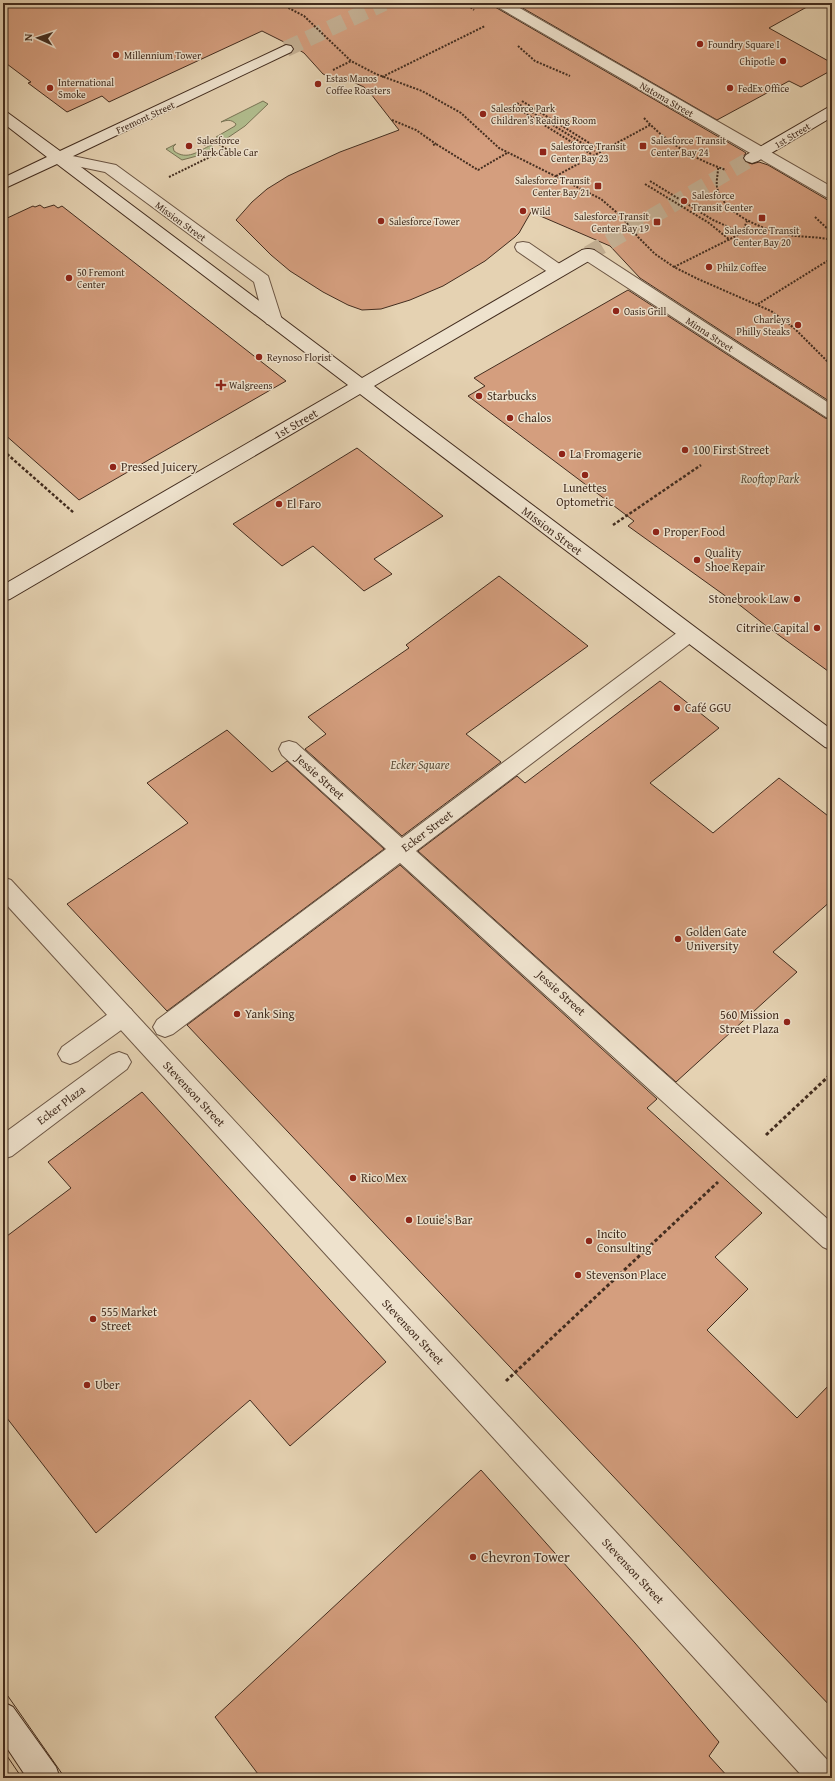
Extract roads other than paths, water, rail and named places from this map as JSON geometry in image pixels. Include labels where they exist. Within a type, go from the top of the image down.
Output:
[{"type":"street","name":"Natoma Street","points":[[501,3],[757,156],[832,194]]},
{"type":"street","name":"Fremont Street","points":[[3,184],[286,50]]},
{"type":"street","name":"1st Street","points":[[757,156],[832,111]]},
{"type":"street","name":"Mission Street","points":[[3,116],[832,741]]},
{"type":"street","name":"Mission Street","points":[[58,158],[110,168],[262,280],[273,320]]},
{"type":"street","points":[[523,247],[558,271]]},
{"type":"street","name":"1st Street","points":[[3,594],[588,254]]},
{"type":"street","name":"Minna Street","points":[[588,254],[832,413]]},
{"type":"street","name":"Ecker Street","points":[[165,1027],[689,634]]},
{"type":"street","name":"Jessie Street","points":[[289,749],[743,1157],[832,1239]]},
{"type":"street","name":"Stevenson Street","points":[[3,886],[824,1778]]},
{"type":"street","points":[[70,1054],[123,1016]]},
{"type":"street","name":"Ecker Plaza","points":[[3,1148],[119,1062]]},
{"type":"street","points":[[3,1717],[45,1778]]},
{"type":"tunnel","points":[[286,49],[384,3]]},
{"type":"tunnel","points":[[588,254],[752,158]]},
{"type":"tram line","points":[[3,1689],[65,1778]]},
{"type":"tram line","points":[[3,1750],[22,1778]]},
{"type":"place","name":"Foundry Square I","points":[[700,44]]},
{"type":"place","name":"Millennium Tower","points":[[116,55]]},
{"type":"place","name":"Chipotle","points":[[783,61]]},
{"type":"place","name":"Estas Manos Coffee Roasters","points":[[318,84]]},
{"type":"place","name":"International Smoke","points":[[50,88]]},
{"type":"place","name":"FedEx Office","points":[[730,88]]},
{"type":"place","name":"Salesforce Park Children’s Reading Room","points":[[483,114]]},
{"type":"place","name":"Salesforce Park Cable Car","points":[[189,146]]},
{"type":"place","name":"Salesforce Transit Center Bay 24","points":[[643,146]]},
{"type":"place","name":"Salesforce Transit Center Bay 23","points":[[543,152]]},
{"type":"place","name":"Salesforce Transit Center Bay 21","points":[[598,186]]},
{"type":"place","name":"Salesforce Transit Center","points":[[684,201]]},
{"type":"place","name":"Wild","points":[[523,211]]},
{"type":"place","name":"Salesforce Transit Center Bay 20","points":[[762,218]]},
{"type":"place","name":"Salesforce Tower","points":[[381,221]]},
{"type":"place","name":"Salesforce Transit Center Bay 19","points":[[657,222]]},
{"type":"place","name":"Philz Coffee","points":[[709,267]]},
{"type":"place","name":"50 Fremont Center","points":[[69,278]]},
{"type":"place","name":"Oasis Grill","points":[[616,311]]},
{"type":"place","name":"Charleys Philly Steaks","points":[[798,325]]},
{"type":"place","name":"Reynoso Florist","points":[[259,357]]},
{"type":"place","name":"Walgreens","points":[[221,385]]},
{"type":"place","name":"Starbucks","points":[[479,396]]},
{"type":"place","name":"Chalos","points":[[510,418]]},
{"type":"place","name":"100 First Street","points":[[685,450]]},
{"type":"place","name":"La Fromagerie","points":[[562,454]]},
{"type":"place","name":"Pressed Juicery","points":[[113,467]]},
{"type":"place","name":"Lunettes Optometric","points":[[585,475]]},
{"type":"place","name":"El Faro","points":[[279,504]]},
{"type":"place","name":"Proper Food","points":[[656,532]]},
{"type":"place","name":"Quality Shoe Repair","points":[[697,560]]},
{"type":"place","name":"Stonebrook Law","points":[[797,599]]},
{"type":"place","name":"Citrine Capital","points":[[817,628]]},
{"type":"place","name":"Café GGU","points":[[677,708]]},
{"type":"place","name":"Golden Gate University","points":[[678,939]]},
{"type":"place","name":"Yank Sing","points":[[237,1014]]},
{"type":"place","name":"560 Mission Street Plaza","points":[[787,1022]]},
{"type":"place","name":"Rico Mex","points":[[353,1178]]},
{"type":"place","name":"Louie's Bar","points":[[409,1220]]},
{"type":"place","name":"Incito Consulting","points":[[589,1241]]},
{"type":"place","name":"Stevenson Place","points":[[578,1275]]},
{"type":"place","name":"555 Market Street","points":[[93,1319]]},
{"type":"place","name":"Uber","points":[[87,1385]]},
{"type":"place","name":"Chevron Tower","points":[[473,1557]]},
{"type":"park label","name":"Rooftop Park","points":[[770,479]]},
{"type":"park label","name":"Ecker Square","points":[[420,765]]}]
